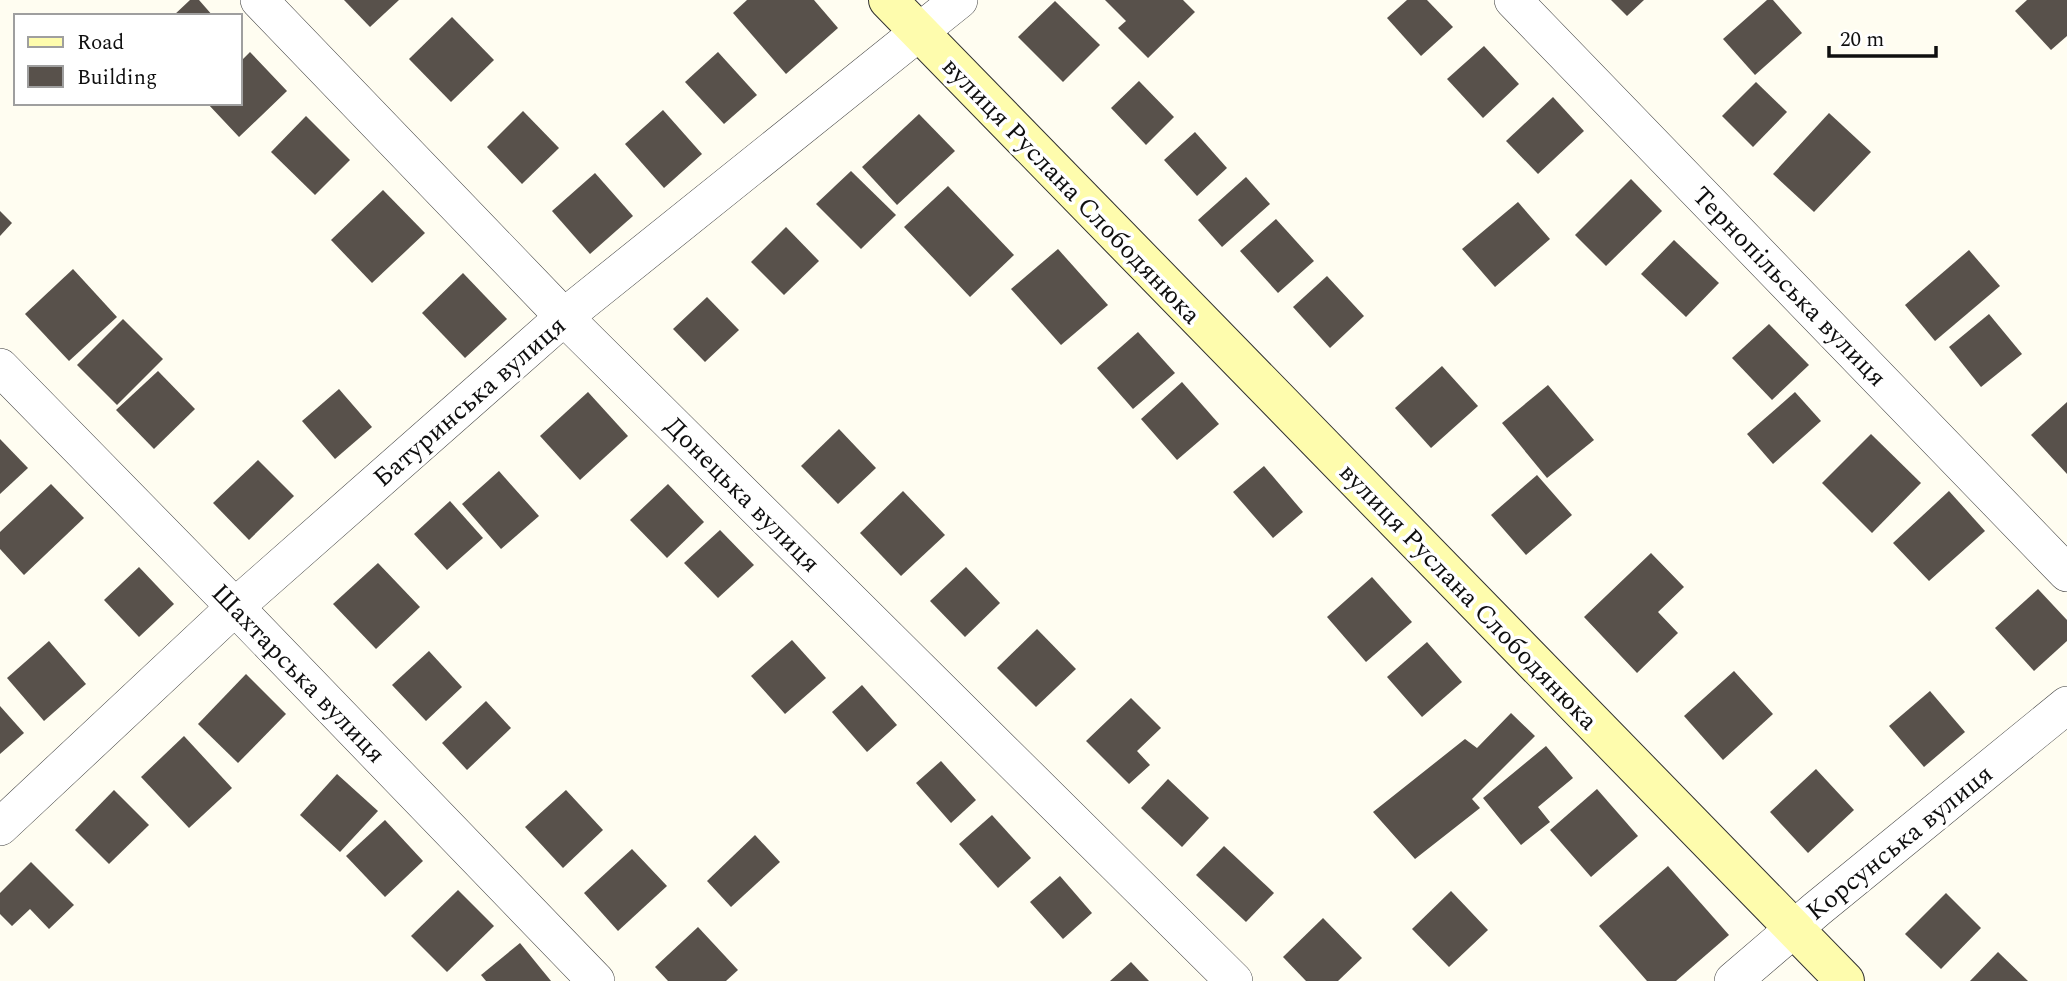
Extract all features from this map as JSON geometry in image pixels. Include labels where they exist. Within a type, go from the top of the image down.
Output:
[{"type":"main road","name":"вулиця Руслана Слободянюка","points":[[888,0],[1845,981]]},
{"type":"street","name":"Донецька вулиця","points":[[259,0],[564,317],[1234,981]]},
{"type":"street","name":"Батуринська вулиця","points":[[0,827],[235,607],[564,317],[959,0]]},
{"type":"street","name":"Тернопільська вулиця","points":[[1513,0],[2067,573]]},
{"type":"street","name":"Шахтарська вулиця","points":[[0,367],[596,981]]},
{"type":"street","name":"Корсунська вулиця","points":[[1732,981],[2067,705]]},
{"type":"building","points":[[190,0],[199,0],[211,14],[175,14]]},
{"type":"building","points":[[344,0],[399,0],[370,27]]},
{"type":"building","points":[[747,0],[814,0],[838,28],[786,74],[733,13]]},
{"type":"building","points":[[1105,0],[1183,0],[1195,12],[1148,58],[1118,28],[1126,21]]},
{"type":"building","points":[[1407,0],[1427,0],[1453,27],[1421,56],[1387,18]]},
{"type":"building","points":[[1611,0],[1644,0],[1627,16]]},
{"type":"building","points":[[1767,0],[1773,0],[1802,33],[1755,75],[1723,39]]},
{"type":"building","points":[[2027,0],[2067,0],[2067,36],[2051,50],[2015,11]]},
{"type":"building","points":[[1055,1],[1100,45],[1063,82],[1018,37]]},
{"type":"building","points":[[452,17],[494,60],[451,102],[409,59]]},
{"type":"building","points":[[1484,46],[1519,84],[1483,118],[1447,79]]},
{"type":"building","points":[[250,52],[287,91],[239,137],[209,105],[242,105],[242,60]]},
{"type":"building","points":[[718,52],[757,95],[724,124],[685,82]]},
{"type":"building","points":[[1139,81],[1174,117],[1146,145],[1111,108]]},
{"type":"building","points":[[1756,82],[1787,112],[1753,147],[1722,116]]},
{"type":"building","points":[[1553,97],[1584,131],[1538,174],[1506,141]]},
{"type":"building","points":[[663,110],[702,154],[664,188],[625,144]]},
{"type":"building","points":[[523,111],[559,148],[522,184],[487,147]]},
{"type":"building","points":[[1829,113],[1871,152],[1814,212],[1773,174]]},
{"type":"building","points":[[919,114],[955,151],[897,205],[862,167]]},
{"type":"building","points":[[306,116],[350,160],[315,195],[271,152]]},
{"type":"building","points":[[1195,132],[1227,168],[1197,196],[1164,160]]},
{"type":"building","points":[[851,171],[896,215],[861,249],[816,204]]},
{"type":"building","points":[[595,173],[633,216],[590,254],[552,211]]},
{"type":"building","points":[[1246,177],[1270,204],[1222,247],[1198,220]]},
{"type":"building","points":[[1631,179],[1662,211],[1606,266],[1575,235]]},
{"type":"building","points":[[948,186],[1014,255],[970,297],[904,227]]},
{"type":"building","points":[[383,190],[425,233],[372,283],[331,240]]},
{"type":"building","points":[[1518,202],[1550,239],[1495,287],[1462,249]]},
{"type":"building","points":[[0,211],[12,223],[0,236]]},
{"type":"building","points":[[1276,219],[1314,261],[1278,293],[1240,251]]},
{"type":"building","points":[[786,227],[819,261],[784,295],[751,262]]},
{"type":"building","points":[[1674,240],[1719,283],[1686,317],[1641,274]]},
{"type":"building","points":[[1058,249],[1108,305],[1061,345],[1011,289]]},
{"type":"building","points":[[1969,250],[2000,286],[1935,341],[1905,305]]},
{"type":"building","points":[[73,269],[117,317],[69,361],[25,314]]},
{"type":"building","points":[[463,273],[507,319],[465,358],[422,313]]},
{"type":"building","points":[[1327,276],[1364,316],[1330,348],[1293,307]]},
{"type":"building","points":[[707,297],[739,330],[705,362],[673,329]]},
{"type":"building","points":[[1989,314],[2022,354],[1981,387],[1949,347]]},
{"type":"building","points":[[123,319],[163,359],[117,405],[77,365]]},
{"type":"building","points":[[1769,324],[1809,365],[1772,400],[1732,358]]},
{"type":"building","points":[[1138,332],[1175,373],[1133,409],[1097,368]]},
{"type":"building","points":[[1442,366],[1478,406],[1431,448],[1395,408]]},
{"type":"building","points":[[158,371],[195,409],[154,449],[116,410]]},
{"type":"building","points":[[1182,382],[1219,424],[1177,460],[1141,419]]},
{"type":"building","points":[[1548,385],[1594,440],[1547,478],[1502,423]]},
{"type":"building","points":[[339,389],[372,427],[335,459],[302,421]]},
{"type":"building","points":[[588,392],[628,436],[580,480],[540,436]]},
{"type":"building","points":[[1795,392],[1821,421],[1773,464],[1747,434]]},
{"type":"building","points":[[2067,402],[2067,474],[2031,435]]},
{"type":"building","points":[[839,429],[876,468],[838,504],[801,466]]},
{"type":"building","points":[[1871,434],[1921,483],[1872,533],[1822,483]]},
{"type":"building","points":[[0,439],[28,468],[0,494]]},
{"type":"building","points":[[258,460],[294,496],[249,540],[213,503]]},
{"type":"building","points":[[1264,466],[1303,512],[1273,538],[1233,492]]},
{"type":"building","points":[[499,471],[539,516],[501,549],[462,504]]},
{"type":"building","points":[[1537,475],[1572,515],[1526,555],[1491,515]]},
{"type":"building","points":[[51,484],[84,518],[24,575],[0,549],[0,532]]},
{"type":"building","points":[[668,484],[704,522],[667,558],[630,520]]},
{"type":"building","points":[[903,491],[945,535],[901,576],[860,533]]},
{"type":"building","points":[[1949,491],[1985,531],[1929,581],[1893,543]]},
{"type":"building","points":[[450,501],[483,538],[447,570],[414,534]]},
{"type":"building","points":[[720,530],[754,565],[718,598],[684,563]]},
{"type":"building","points":[[1651,553],[1684,587],[1658,612],[1678,633],[1637,673],[1584,617]]},
{"type":"building","points":[[378,563],[420,607],[376,649],[333,604]]},
{"type":"building","points":[[139,567],[174,604],[139,637],[104,600]]},
{"type":"building","points":[[966,567],[1000,603],[965,637],[930,601]]},
{"type":"building","points":[[1372,577],[1412,622],[1366,662],[1327,617]]},
{"type":"building","points":[[2038,589],[2067,620],[2067,641],[2034,671],[1995,628]]},
{"type":"building","points":[[1037,629],[1076,669],[1036,707],[997,668]]},
{"type":"building","points":[[792,640],[826,678],[785,714],[751,676]]},
{"type":"building","points":[[49,641],[86,684],[44,721],[7,678]]},
{"type":"building","points":[[1427,642],[1462,682],[1422,717],[1387,677]]},
{"type":"building","points":[[429,651],[462,687],[426,721],[392,685]]},
{"type":"building","points":[[1734,671],[1773,714],[1723,760],[1684,716]]},
{"type":"building","points":[[246,674],[286,714],[238,763],[198,724]]},
{"type":"building","points":[[862,685],[897,725],[867,752],[832,712]]},
{"type":"building","points":[[1930,691],[1965,732],[1924,767],[1889,726]]},
{"type":"building","points":[[1131,698],[1161,728],[1137,751],[1150,765],[1129,784],[1086,741]]},
{"type":"building","points":[[486,701],[511,728],[467,770],[442,743]]},
{"type":"building","points":[[0,706],[24,733],[0,754]]},
{"type":"building","points":[[1511,713],[1535,736],[1472,799],[1480,808],[1415,859],[1373,812],[1465,739],[1477,748]]},
{"type":"building","points":[[184,736],[232,788],[189,828],[141,777]]},
{"type":"building","points":[[1546,746],[1573,778],[1538,807],[1550,822],[1521,845],[1483,798]]},
{"type":"building","points":[[941,761],[976,800],[951,823],[916,783]]},
{"type":"building","points":[[1816,769],[1854,810],[1808,853],[1770,812]]},
{"type":"building","points":[[337,774],[378,811],[340,852],[300,815]]},
{"type":"building","points":[[1168,779],[1209,818],[1182,847],[1141,808]]},
{"type":"building","points":[[1597,789],[1638,836],[1591,877],[1550,830]]},
{"type":"building","points":[[114,790],[149,825],[109,864],[75,830]]},
{"type":"building","points":[[566,790],[603,830],[563,868],[525,827]]},
{"type":"building","points":[[992,815],[1031,858],[998,888],[959,844]]},
{"type":"building","points":[[385,820],[423,861],[385,897],[346,856]]},
{"type":"building","points":[[755,835],[780,862],[731,907],[707,881]]},
{"type":"building","points":[[1224,846],[1274,893],[1246,922],[1196,875]]},
{"type":"building","points":[[632,849],[667,886],[618,931],[584,893]]},
{"type":"building","points":[[31,862],[74,905],[49,929],[30,909],[12,926],[0,914],[0,893]]},
{"type":"building","points":[[1668,866],[1729,935],[1676,981],[1647,981],[1599,926]]},
{"type":"building","points":[[1060,876],[1092,913],[1063,939],[1030,902]]},
{"type":"building","points":[[458,890],[494,926],[447,972],[411,936]]},
{"type":"building","points":[[1451,891],[1488,930],[1449,967],[1412,929]]},
{"type":"building","points":[[1946,893],[1981,928],[1941,969],[1905,934]]},
{"type":"building","points":[[1323,918],[1362,958],[1338,981],[1306,981],[1283,957]]},
{"type":"building","points":[[698,927],[738,970],[726,981],[668,981],[655,967]]},
{"type":"building","points":[[520,943],[551,981],[486,981],[481,975]]},
{"type":"building","points":[[1998,952],[2028,981],[1970,981]]},
{"type":"building","points":[[1131,962],[1149,981],[1110,981]]}]
